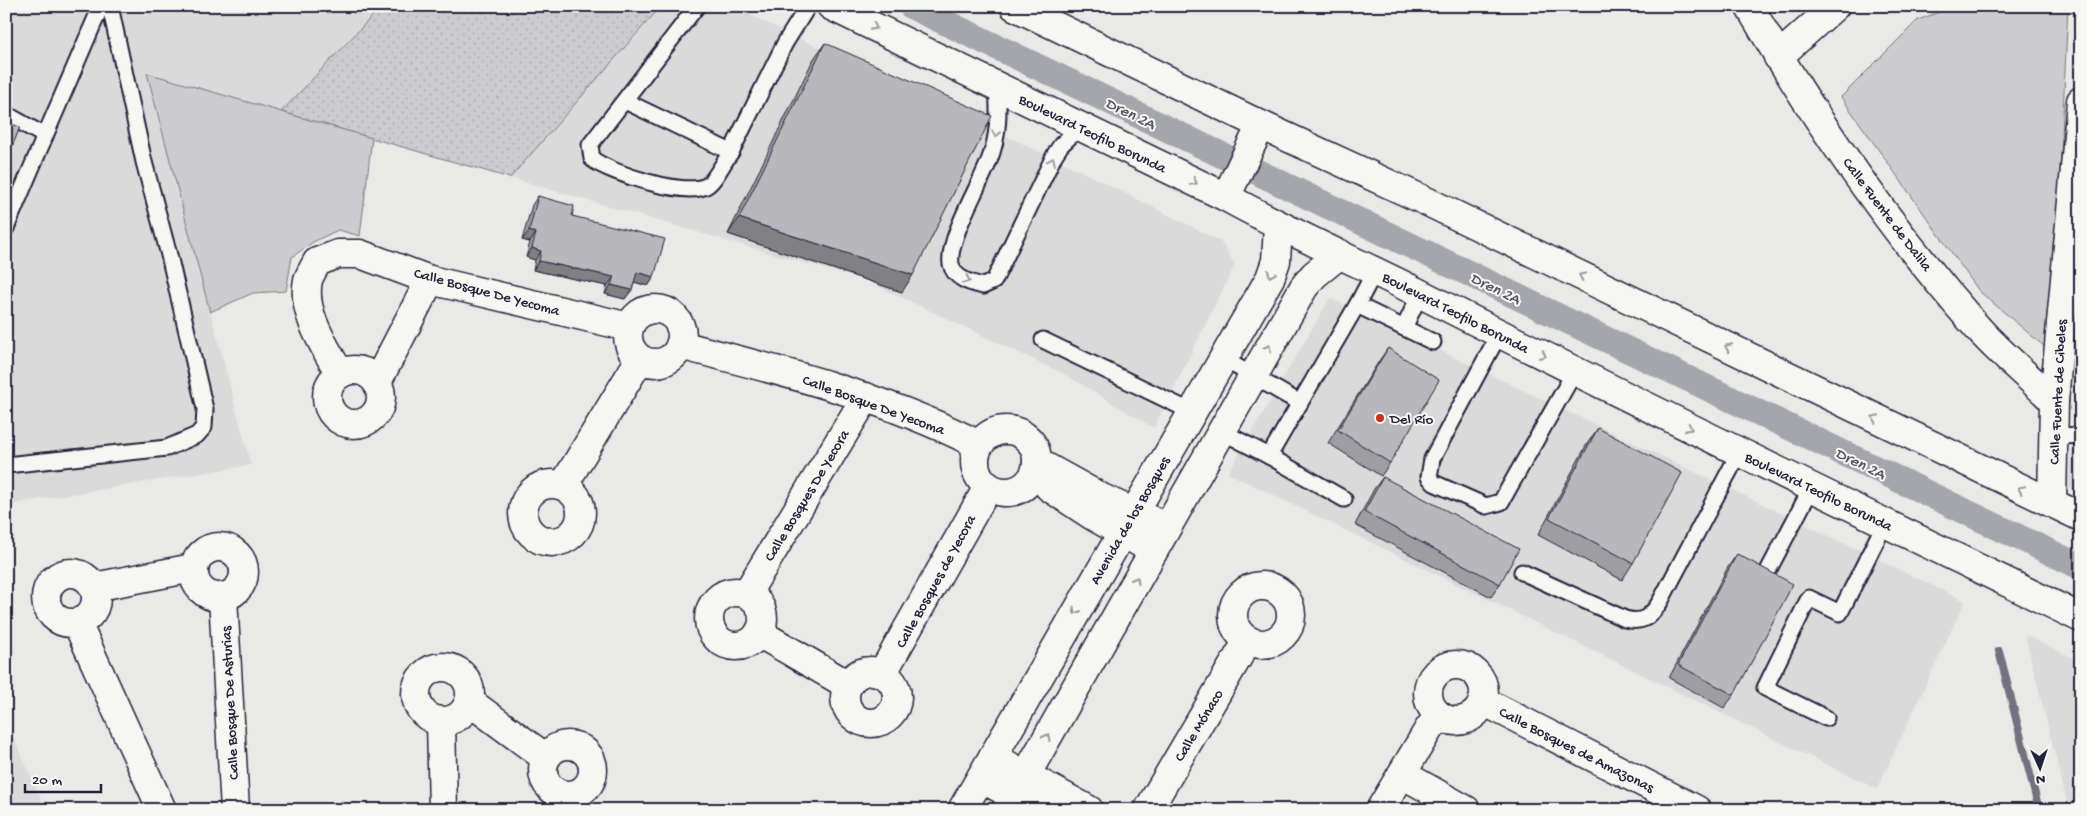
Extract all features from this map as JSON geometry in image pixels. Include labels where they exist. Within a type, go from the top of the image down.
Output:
[{"type":"street","name":"Boulevard Teofilo Borunda","points":[[830,6],[1080,127],[1230,189],[1278,226],[1375,271],[1739,453],[2081,618]]},
{"type":"street","points":[[1014,6],[1257,135],[1428,202],[2081,517]]},
{"type":"street","name":"Calle Fuente de Dalila","points":[[1749,6],[1833,143],[1907,242],[1976,326],[2054,401]]},
{"type":"street","points":[[1778,56],[1835,6]]},
{"type":"street","name":"Calle Fuente de Cibeles","points":[[2052,504],[2054,401],[2071,296],[2080,108]]},
{"type":"street","points":[[1230,189],[1257,135]]},
{"type":"street","name":"Avenida de los Bosques","points":[[962,810],[1127,522],[1270,278],[1276,261],[1278,226]]},
{"type":"street","name":"Calle Bosque De Yecoma","points":[[340,374],[318,334],[308,302],[308,280],[317,262],[338,254],[360,254],[430,280],[629,327]]},
{"type":"street","points":[[1015,793],[1252,375],[1304,287],[1314,275],[1340,254]]},
{"type":"street","points":[[377,382],[430,280]]},
{"type":"street","points":[[654,309],[663,310],[676,320],[680,327],[680,345],[672,357],[664,361],[648,362],[640,359],[629,345],[629,327],[633,320],[644,312],[654,309]]},
{"type":"street","name":"Calle Bosque De Yecoma","points":[[680,345],[773,369],[866,397],[938,424],[979,445]]},
{"type":"street","points":[[563,486],[640,359]]},
{"type":"street","points":[[350,370],[360,371],[370,375],[377,382],[381,391],[381,401],[378,410],[372,418],[363,423],[348,424],[335,417],[327,399],[328,389],[340,374],[350,370]]},
{"type":"street","name":"Calle Bosques De Yecora","points":[[746,594],[866,397]]},
{"type":"street","points":[[1014,431],[1024,436],[1031,443],[1035,470],[1020,489],[1004,492],[988,487],[976,472],[974,463],[979,445],[994,432],[1014,431]]},
{"type":"street","points":[[1035,470],[1127,522],[1166,527]]},
{"type":"street","points":[[1035,470],[1102,498],[1153,550]]},
{"type":"street","name":"Calle Bosques de Yecora","points":[[882,674],[988,487]]},
{"type":"street","points":[[215,547],[231,550],[237,554],[244,568],[244,576],[236,590],[223,597],[207,594],[201,589],[196,582],[193,568],[202,554],[215,547]]},
{"type":"street","points":[[94,587],[193,568]]},
{"type":"street","points":[[72,572],[81,575],[94,587],[95,604],[86,619],[78,623],[68,624],[52,616],[45,601],[49,583],[56,577],[72,572]]},
{"type":"street","points":[[737,591],[746,594],[759,603],[762,610],[763,626],[760,633],[745,645],[735,646],[717,640],[711,632],[708,613],[719,597],[737,591]]},
{"type":"street","name":"Calle Bosque De Asturias","points":[[223,597],[235,810]]},
{"type":"street","points":[[78,623],[162,810]]},
{"type":"street","points":[[760,633],[848,685]]},
{"type":"street","name":"Calle Mónaco","points":[[1148,810],[1248,640]]},
{"type":"street","points":[[1461,665],[1470,668],[1478,674],[1484,686],[1483,701],[1480,709],[1464,720],[1452,721],[1443,718],[1431,706],[1428,688],[1438,672],[1446,666],[1461,665]]},
{"type":"street","points":[[441,667],[458,670],[469,684],[470,702],[459,716],[441,721],[425,714],[416,698],[419,681],[424,674],[441,667]]},
{"type":"street","points":[[867,672],[882,674],[890,680],[895,688],[897,697],[895,706],[883,720],[874,723],[856,718],[849,712],[845,694],[848,685],[859,674],[867,672]]},
{"type":"street","name":"Calle Bosques de Amazonas","points":[[1483,701],[1697,810]]},
{"type":"street","points":[[470,702],[546,758]]},
{"type":"street","points":[[1380,810],[1430,727],[1443,718]]},
{"type":"street","points":[[441,721],[443,810]]},
{"type":"street","points":[[566,746],[581,749],[591,762],[592,777],[571,802],[548,786],[543,772],[546,758],[551,751],[566,746]]},
{"type":"street","points":[[987,767],[1015,793],[1040,810]]},
{"type":"street","points":[[1402,774],[1466,810]]},
{"type":"street","points":[[1015,793],[1088,810]]},
{"type":"lane","points":[[6,228],[101,6]]},
{"type":"lane","points":[[6,464],[167,448],[197,435],[204,427],[203,400],[144,162],[110,6]]},
{"type":"lane","points":[[697,6],[590,146],[592,159],[600,166],[661,186],[699,188],[708,185],[731,152],[785,43],[808,6]]},
{"type":"lane","points":[[997,86],[999,114],[990,159],[952,245],[951,264],[957,275],[969,283],[983,286],[994,281],[1055,154],[1061,145],[1080,127]]},
{"type":"lane","points":[[625,101],[731,152]]},
{"type":"lane","points":[[6,114],[45,136]]},
{"type":"lane","points":[[1269,456],[1375,271]]},
{"type":"lane","points":[[1404,328],[1420,294]]},
{"type":"lane","points":[[1357,305],[1433,342]]},
{"type":"lane","points":[[1499,334],[1432,459],[1429,477],[1434,483],[1486,506],[1501,502],[1576,371]]},
{"type":"lane","points":[[1043,340],[1192,412]]},
{"type":"lane","points":[[1222,358],[1300,403]]},
{"type":"lane","points":[[1221,431],[1344,499]]},
{"type":"lane","points":[[2054,435],[2081,436]]},
{"type":"lane","points":[[1522,572],[1625,619],[1635,622],[1646,619],[1652,615],[1660,602],[1739,453]]},
{"type":"lane","points":[[1769,569],[1812,487]]},
{"type":"lane","points":[[1826,718],[1765,688],[1809,598],[1840,613],[1885,523]]},
{"type":"shaded area","points":[[6,6],[382,6],[281,112],[147,73],[251,465],[6,505]]},
{"type":"shaded area","points":[[382,6],[661,6],[510,178],[281,112]]},
{"type":"shaded area","points":[[661,6],[731,6],[1087,174],[1220,241],[1235,265],[1154,428],[1066,375],[867,281],[510,178]]},
{"type":"shaded area","points":[[1955,6],[2068,6],[2052,353],[1979,291],[1841,97],[1918,20]]},
{"type":"shaded area","points":[[147,73],[372,138],[360,236],[338,230],[313,242],[292,257],[286,291],[253,293],[210,312]]},
{"type":"shaded area","points":[[1330,298],[1965,601],[1877,789],[1228,473]]},
{"type":"shaded area","points":[[2076,396],[2081,396],[2081,493],[2068,487]]},
{"type":"shaded area","points":[[2025,635],[2081,662],[2081,810],[2069,810]]},
{"type":"shaded area","points":[[6,721],[46,810],[6,810]]},
{"type":"building","points":[[825,43],[992,116],[913,275],[739,218]]},
{"type":"building","points":[[6,122],[20,127],[6,162]]},
{"type":"building","points":[[538,196],[574,206],[572,216],[665,239],[654,277],[637,272],[632,290],[611,285],[614,277],[539,261],[541,251],[532,248],[536,233],[529,231]]},
{"type":"building","name":"Del Río","points":[[1388,348],[1439,380],[1390,463],[1338,430]]},
{"type":"building","points":[[1598,428],[1682,473],[1633,563],[1549,518]]},
{"type":"building","points":[[1383,477],[1519,549],[1500,584],[1364,512]]},
{"type":"building","points":[[1737,554],[1793,584],[1734,695],[1678,665]]},
{"type":"waterway","name":"Dren 2A","points":[[911,6],[2081,567]]},
{"type":"waterway","points":[[1999,651],[2039,810]]},
{"type":"place","name":"Del Río","points":[[1380,418]]}]
